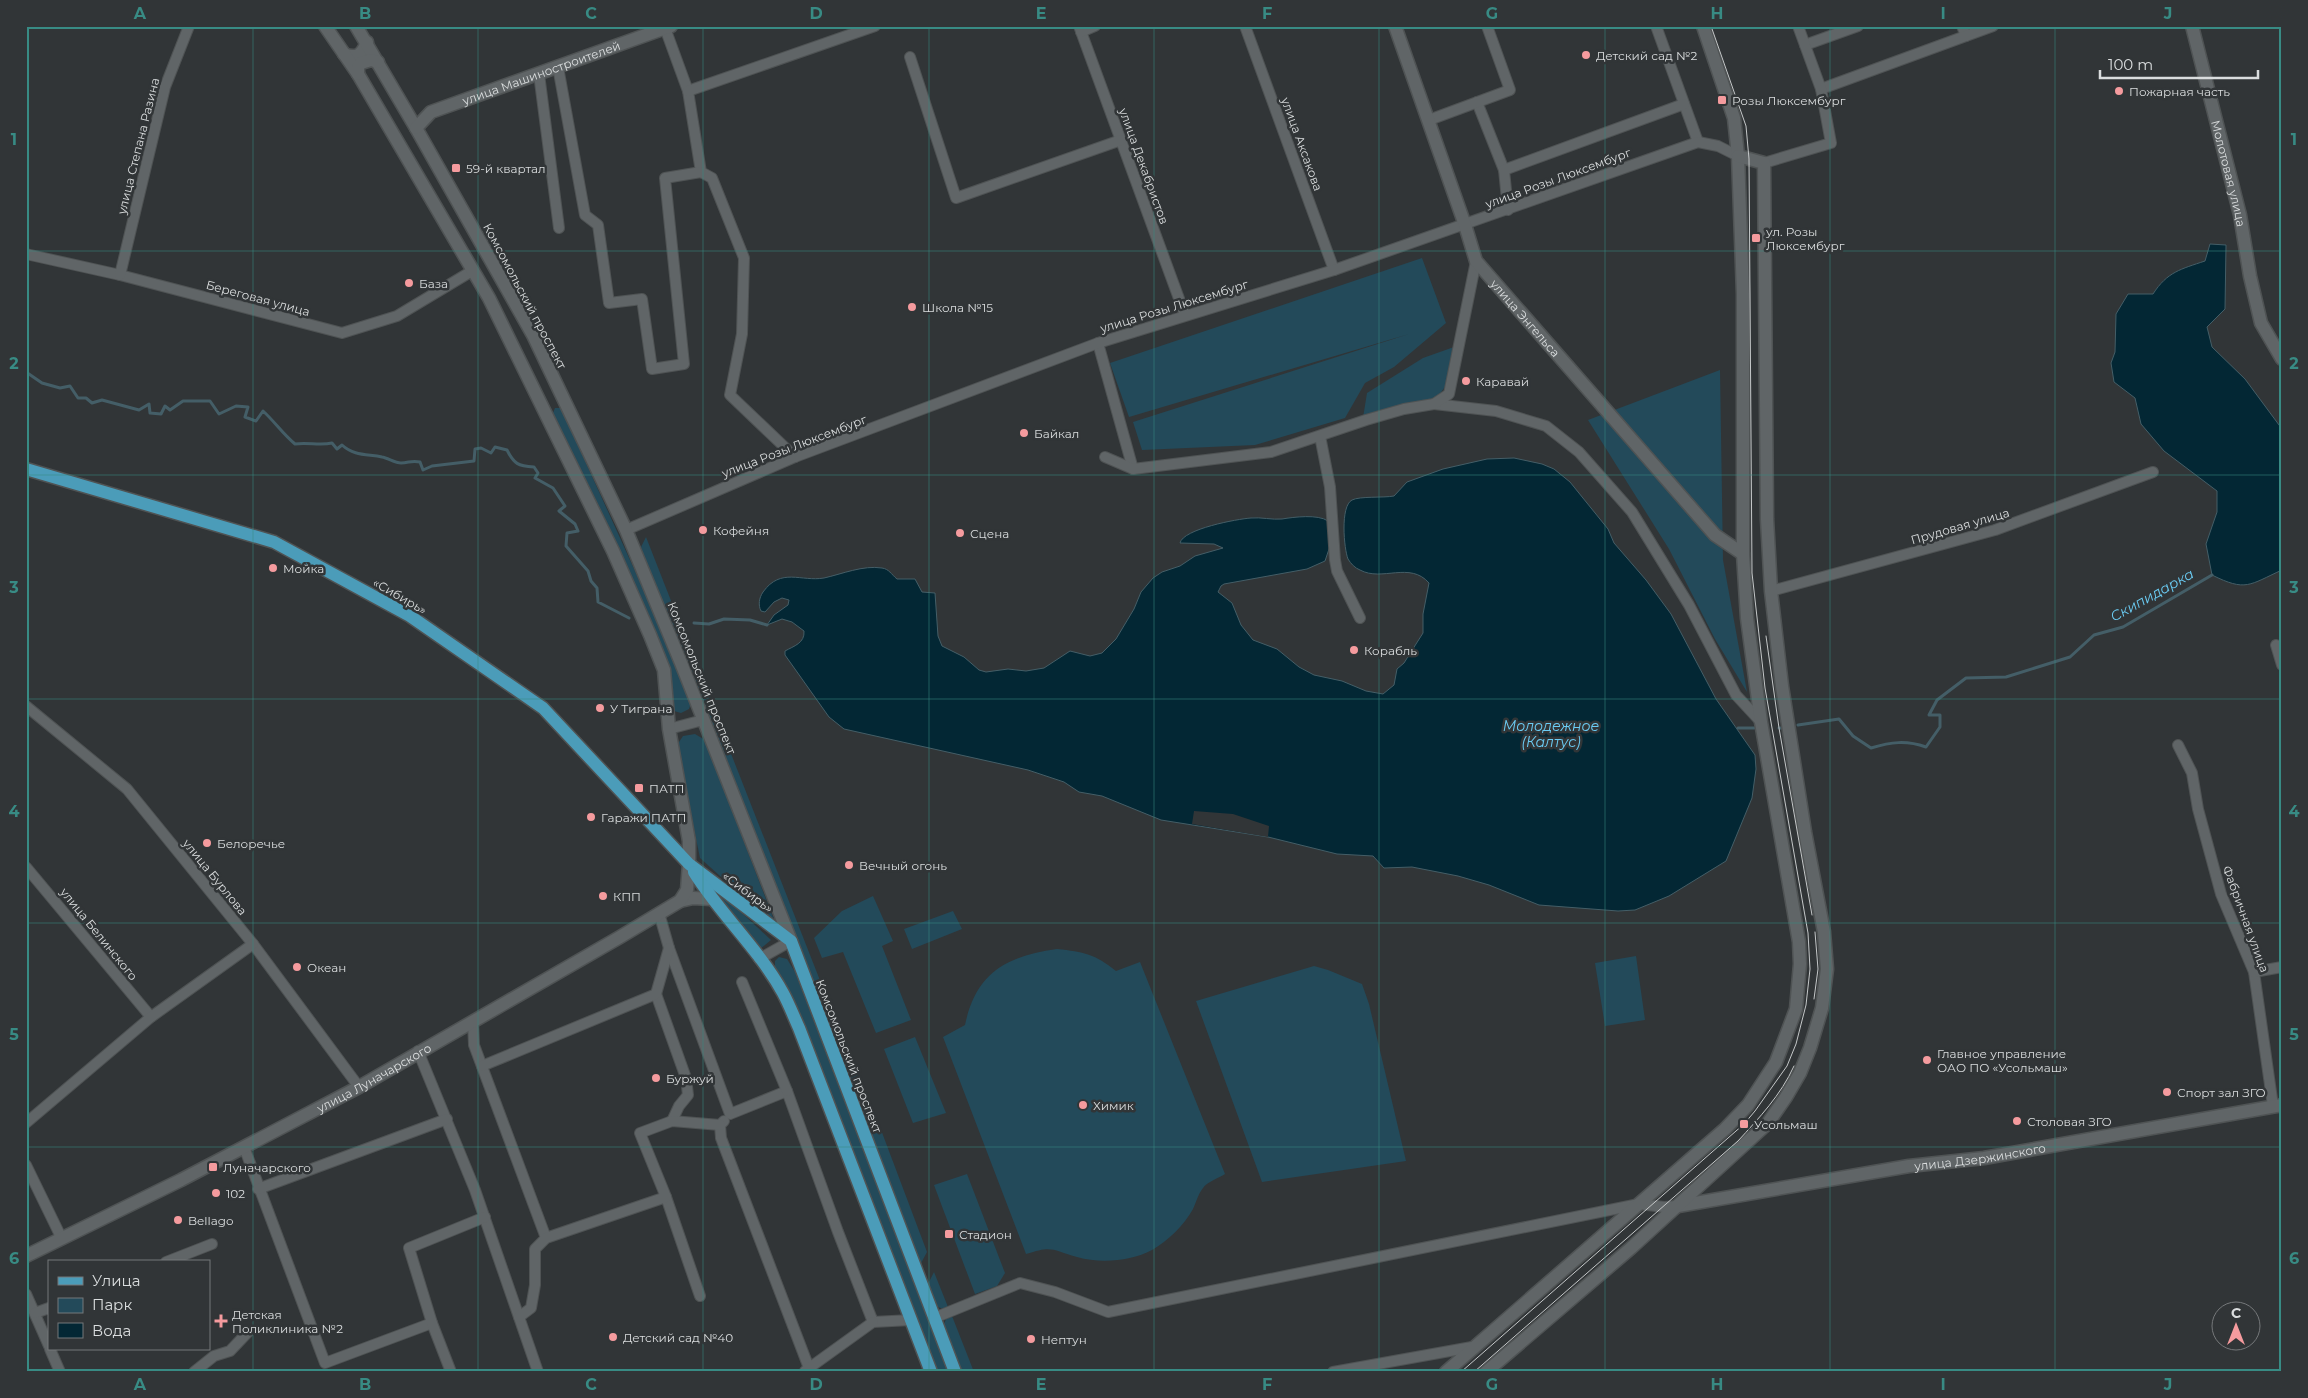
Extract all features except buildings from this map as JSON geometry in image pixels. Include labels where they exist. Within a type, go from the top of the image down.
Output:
[{"type":"main road","points":[[325,26],[358,74],[488,298],[613,551],[650,635],[664,670],[670,729],[689,841],[687,890],[680,901]]},
{"type":"main road","name":"Комсомольский проспект","points":[[356,26],[367,42],[533,335],[626,530],[791,941],[955,1372]]},
{"type":"main road","name":"улица Энгельса","points":[[1395,26],[1429,120],[1476,261],[1715,535],[1743,554]]},
{"type":"main road","points":[[1446,1372],[1472,1347],[1725,1129],[1748,1105],[1776,1062],[1796,1009],[1799,942],[1761,722],[1747,618],[1743,554],[1743,294],[1738,156],[1734,118],[1703,26]]},
{"type":"main road","name":"Молотовая улица","points":[[2192,26],[2240,214],[2250,276],[2261,323],[2282,359]]},
{"type":"main road","name":"улица Машиностроителей","points":[[416,128],[431,112],[668,27]]},
{"type":"main road","points":[[344,54],[352,57],[358,56],[364,50],[367,42]]},
{"type":"main road","points":[[358,74],[358,67],[364,60],[378,62]]},
{"type":"main road","points":[[1486,1372],[1678,1206],[1768,1122],[1800,1073],[1822,1008],[1827,969],[1824,932],[1805,832],[1782,686],[1771,591],[1767,519],[1764,163],[1738,156]]},
{"type":"main road","points":[[540,402],[555,402],[560,397],[561,392]]},
{"type":"main road","name":"«Сибирь»","points":[[26,469],[274,542],[410,616],[543,708],[689,864],[791,941]]},
{"type":"main road","name":"«Сибирь»","points":[[689,864],[711,899],[759,959]]},
{"type":"main road","points":[[680,901],[693,898],[711,899]]},
{"type":"main road","name":"улица Луначарского","points":[[26,1256],[359,1087],[418,1051],[680,901]]},
{"type":"main road","points":[[759,959],[783,992],[799,1028],[931,1372]]},
{"type":"main road","name":"улица Дзержинского","points":[[1678,1206],[1909,1166],[1984,1158],[2277,1106]]},
{"type":"street","name":"улица Степана Разина","points":[[120,275],[165,87],[189,26]]},
{"type":"street","points":[[688,92],[875,26]]},
{"type":"street","points":[[1080,29],[1095,26]]},
{"type":"street","name":"улица Аксакова","points":[[1245,26],[1334,270]]},
{"type":"street","points":[[1429,120],[1510,90],[1487,26]]},
{"type":"street","points":[[1656,26],[1698,142],[1718,146],[1738,156]]},
{"type":"street","points":[[1764,163],[1832,144],[1821,89],[1798,26]]},
{"type":"street","points":[[1805,45],[1858,26]]},
{"type":"street","points":[[1821,89],[1964,31],[1993,26]]},
{"type":"street","points":[[668,27],[688,92],[701,172]]},
{"type":"street","name":"улица Декабристов","points":[[1080,29],[1185,315]]},
{"type":"street","points":[[910,57],[956,198],[1122,140]]},
{"type":"street","points":[[558,68],[585,214],[598,225],[609,303],[642,299],[652,370],[684,364],[665,178],[701,172],[712,178],[744,258],[742,334],[730,395],[795,457]]},
{"type":"street","points":[[539,74],[559,228]]},
{"type":"street","points":[[1477,102],[1504,170],[1508,210]]},
{"type":"street","points":[[1504,170],[1684,104]]},
{"type":"street","name":"улица Розы Люксембург","points":[[626,530],[795,457],[1098,343],[1334,270],[1698,142]]},
{"type":"street","name":"Береговая улица","points":[[26,254],[120,275],[342,333],[397,316],[472,271]]},
{"type":"street","points":[[1434,404],[1449,394],[1464,332],[1476,261]]},
{"type":"street","points":[[1098,343],[1133,468]]},
{"type":"street","points":[[1105,457],[1133,468],[1271,452],[1404,409],[1434,404],[1496,411],[1546,426],[1578,452],[1632,512],[1689,605],[1736,695],[1761,722]]},
{"type":"street","points":[[1320,436],[1330,487],[1337,571],[1360,618]]},
{"type":"street","name":"Прудовая улица","points":[[1771,591],[1995,530],[2153,472]]},
{"type":"street","points":[[2276,645],[2282,664]]},
{"type":"street","name":"улица Бурлова","points":[[26,706],[127,788],[253,944],[359,1087]]},
{"type":"street","points":[[670,729],[703,720]]},
{"type":"street","name":"Фабричная улица","points":[[2178,745],[2192,773],[2198,809],[2221,894],[2254,972],[2277,1106]]},
{"type":"street","name":"улица Белинского","points":[[26,868],[151,1017]]},
{"type":"street","points":[[659,913],[669,948],[730,1114]]},
{"type":"street","points":[[759,959],[791,941]]},
{"type":"street","points":[[26,1122],[151,1017],[253,944]]},
{"type":"street","points":[[669,948],[656,994],[686,1078],[688,1095],[679,1106],[672,1121]]},
{"type":"street","points":[[2254,972],[2282,966]]},
{"type":"street","points":[[742,982],[787,1091],[838,1232],[874,1322]]},
{"type":"street","points":[[482,1066],[656,994]]},
{"type":"street","points":[[473,1021],[474,1045],[546,1238]]},
{"type":"street","points":[[418,1051],[447,1119],[484,1217],[538,1372]]},
{"type":"street","points":[[787,1091],[730,1114],[720,1125],[721,1138],[806,1370],[874,1322],[911,1320]]},
{"type":"street","points":[[258,1189],[447,1119]]},
{"type":"street","points":[[700,1296],[666,1197],[640,1132],[672,1121],[720,1125]]},
{"type":"street","points":[[244,1147],[324,1363],[432,1323]]},
{"type":"street","points":[[26,1165],[62,1239]]},
{"type":"street","points":[[519,1317],[530,1308],[535,1285],[535,1249],[546,1238],[666,1197]]},
{"type":"street","points":[[934,1318],[1020,1283],[1048,1290],[1108,1312],[1639,1204],[1664,1207],[1678,1206]]},
{"type":"street","points":[[451,1372],[432,1323],[409,1248],[484,1217]]},
{"type":"street","points":[[171,1260],[212,1244]]},
{"type":"street","points":[[26,1294],[48,1344]]},
{"type":"street","points":[[35,1313],[48,1308]]},
{"type":"street","points":[[194,1372],[214,1356],[230,1351],[248,1332]]},
{"type":"street","points":[[1333,1372],[1472,1347]]},
{"type":"street","points":[[50,1350],[60,1372]]},
{"type":"green space","points":[[1422,258],[1446,323],[1394,367],[1365,383],[1345,418],[1255,445],[1142,450],[1133,422],[1409,334],[1129,417],[1110,363]]},
{"type":"green space","points":[[1454,347],[1445,387],[1432,404],[1363,418],[1367,393],[1423,358]]},
{"type":"green space","points":[[1720,370],[1723,560],[1747,692],[1715,639],[1669,549],[1588,420]]},
{"type":"green space","points":[[555,408],[561,408],[655,615],[691,703],[689,709],[681,713],[674,711],[654,634],[624,559],[553,413]]},
{"type":"green space","points":[[646,537],[863,1090],[849,1082],[646,564],[641,547]]},
{"type":"green space","points":[[695,734],[705,740],[774,920],[769,920],[700,858],[677,745],[683,736]]},
{"type":"green space","points":[[713,886],[771,940],[759,950],[710,888]]},
{"type":"green space","points":[[873,896],[893,941],[882,946],[911,1020],[876,1033],[843,952],[822,958],[814,938],[842,911]]},
{"type":"green space","points":[[953,911],[962,929],[912,949],[904,929]]},
{"type":"green space","name":"Химик","points":[[1057,949],[1075,951],[1095,957],[1116,971],[1140,962],[1225,1174],[1205,1186],[1189,1215],[1170,1237],[1152,1250],[1135,1257],[1106,1261],[1086,1259],[1047,1249],[1026,1254],[943,1037],[965,1025],[977,992],[996,970],[1023,956]]},
{"type":"green space","points":[[1636,956],[1645,1020],[1605,1026],[1595,963]]},
{"type":"green space","points":[[779,957],[787,959],[795,972],[948,1372],[936,1372],[775,970],[775,961]]},
{"type":"green space","points":[[1314,966],[1362,984],[1369,1004],[1406,1161],[1262,1182],[1196,1001]]},
{"type":"green space","points":[[915,1037],[946,1113],[913,1123],[884,1049]]},
{"type":"green space","points":[[858,1103],[872,1106],[927,1252],[919,1267]]},
{"type":"green space","points":[[967,1174],[1005,1273],[997,1286],[975,1294],[934,1185]]},
{"type":"green space","points":[[934,1272],[948,1307],[943,1309],[936,1306],[927,1286]]},
{"type":"green space","points":[[952,1316],[974,1372],[960,1372],[943,1327],[946,1319]]},
{"type":"water","points":[[2210,244],[2226,245],[2225,309],[2207,327],[2212,347],[2245,379],[2282,429],[2282,570],[2254,583],[2240,585],[2212,575],[2206,544],[2217,512],[2217,491],[2164,451],[2141,424],[2135,398],[2114,382],[2111,363],[2115,352],[2116,314],[2128,294],[2153,294],[2175,272],[2205,261]]},
{"type":"water","name":"Молодежное (Калтус)","points":[[1514,458],[1542,464],[1554,469],[1570,482],[1608,529],[1614,543],[1646,580],[1671,614],[1716,699],[1755,755],[1756,769],[1752,798],[1726,861],[1669,896],[1635,910],[1618,911],[1539,905],[1489,885],[1458,876],[1412,867],[1384,868],[1373,856],[1337,854],[1268,837],[1161,820],[1102,796],[1079,792],[1064,782],[1028,770],[844,729],[829,717],[785,655],[785,651],[801,641],[804,631],[792,622],[782,619],[767,625],[774,615],[788,605],[789,600],[782,598],[774,602],[765,612],[761,611],[759,606],[763,592],[770,584],[777,580],[792,577],[816,579],[860,569],[875,567],[884,569],[897,579],[915,579],[922,592],[935,593],[938,636],[942,646],[964,657],[979,670],[986,672],[1008,669],[1026,671],[1044,668],[1070,651],[1090,656],[1102,653],[1116,639],[1134,609],[1141,592],[1153,578],[1162,572],[1180,566],[1195,556],[1223,548],[1214,544],[1180,543],[1190,533],[1211,526],[1244,519],[1318,517],[1328,521],[1331,543],[1325,561],[1307,569],[1224,584],[1218,592],[1232,603],[1241,625],[1253,640],[1277,649],[1299,667],[1314,675],[1342,681],[1366,691],[1383,694],[1394,685],[1397,669],[1404,663],[1423,633],[1423,614],[1429,583],[1413,573],[1377,574],[1369,573],[1353,566],[1348,559],[1344,538],[1344,519],[1348,504],[1356,499],[1394,496],[1407,482],[1443,469],[1487,459]]},
{"type":"pier","points":[[1194,811],[1233,814],[1269,826],[1268,837],[1192,824]]},
{"type":"waterway","name":"Скипидарка","points":[[26,372],[42,383],[60,388],[70,386],[78,398],[86,398],[92,403],[102,400],[139,410],[149,404],[150,413],[161,414],[165,406],[170,410],[183,401],[210,401],[219,414],[236,406],[248,407],[245,417],[256,421],[263,411],[295,444],[332,443],[337,449],[342,445],[356,453],[382,457],[399,463],[420,462],[423,470],[432,466],[474,461],[475,449],[481,448],[491,453],[495,447],[507,450],[517,463],[534,467],[538,473],[535,478],[553,488],[565,506],[559,511],[575,524],[578,531],[567,533],[566,546],[588,571],[591,581],[597,588],[598,602],[629,618]]},
{"type":"waterway","name":"Скипидарка","points":[[1798,725],[1839,719],[1853,736],[1871,748],[1898,743],[1912,743],[1926,747],[1940,727],[1940,715],[1929,715],[1937,700],[1966,678],[2006,677],[2070,657],[2094,635],[2123,627],[2212,575]]},
{"type":"waterway","name":"Скипидарка","points":[[694,623],[709,624],[724,619],[750,620],[767,625]]},
{"type":"waterway","name":"Скипидарка","points":[[1738,728],[1754,728]]},
{"type":"tram line","points":[[1461,1372],[1744,1124],[1787,1066],[1796,1044],[1806,1005],[1810,969],[1808,933],[1765,688],[1752,573],[1749,159],[1746,126],[1711,26]]},
{"type":"tram line","points":[[1766,636],[1779,728],[1812,915]]},
{"type":"tram line","points":[[1814,999],[1818,969],[1815,932]]},
{"type":"tram line","points":[[1474,1372],[1738,1141],[1762,1115],[1789,1077],[1794,1066]]},
{"type":"place","name":"Детский сад №2","points":[[1586,55]]},
{"type":"place","name":"Пожарная часть","points":[[2119,91]]},
{"type":"place","name":"Розы Люксембург","points":[[1722,100]]},
{"type":"place","name":"59-й квартал","points":[[456,168]]},
{"type":"place","name":"ул. Розы Люксембург","points":[[1756,238]]},
{"type":"place","name":"База","points":[[409,283]]},
{"type":"place","name":"Школа №15","points":[[912,307]]},
{"type":"place","name":"Каравай","points":[[1466,381]]},
{"type":"place","name":"Байкал","points":[[1024,433]]},
{"type":"place","name":"Кофейня","points":[[703,530]]},
{"type":"place","name":"Сцена","points":[[960,533]]},
{"type":"place","name":"Мойка","points":[[273,568]]},
{"type":"place","name":"Корабль","points":[[1354,650]]},
{"type":"place","name":"У Тиграна","points":[[600,708]]},
{"type":"place","name":"ПАТП","points":[[639,788]]},
{"type":"place","name":"Гаражи ПАТП","points":[[591,817]]},
{"type":"place","name":"Белоречье","points":[[207,843]]},
{"type":"place","name":"Вечный огонь","points":[[849,865]]},
{"type":"place","name":"КПП","points":[[603,896]]},
{"type":"place","name":"Океан","points":[[297,967]]},
{"type":"place","name":"Главное управление ОАО ПО «Усольмаш»","points":[[1927,1060]]},
{"type":"place","name":"Буржуй","points":[[656,1078]]},
{"type":"place","name":"Спорт зал ЗГО","points":[[2167,1092]]},
{"type":"place","name":"Химик","points":[[1083,1105]]},
{"type":"place","name":"Столовая ЗГО","points":[[2017,1121]]},
{"type":"place","name":"Усольмаш","points":[[1744,1124]]},
{"type":"place","name":"Луначарского","points":[[213,1167]]},
{"type":"place","name":"102","points":[[216,1193]]},
{"type":"place","name":"Bellago","points":[[178,1220]]},
{"type":"place","name":"Стадион","points":[[949,1234]]},
{"type":"place","name":"Детская Поликлиника №2","points":[[221,1321]]},
{"type":"place","name":"Детский сад №40","points":[[613,1337]]},
{"type":"place","name":"Нептун","points":[[1031,1339]]}]
